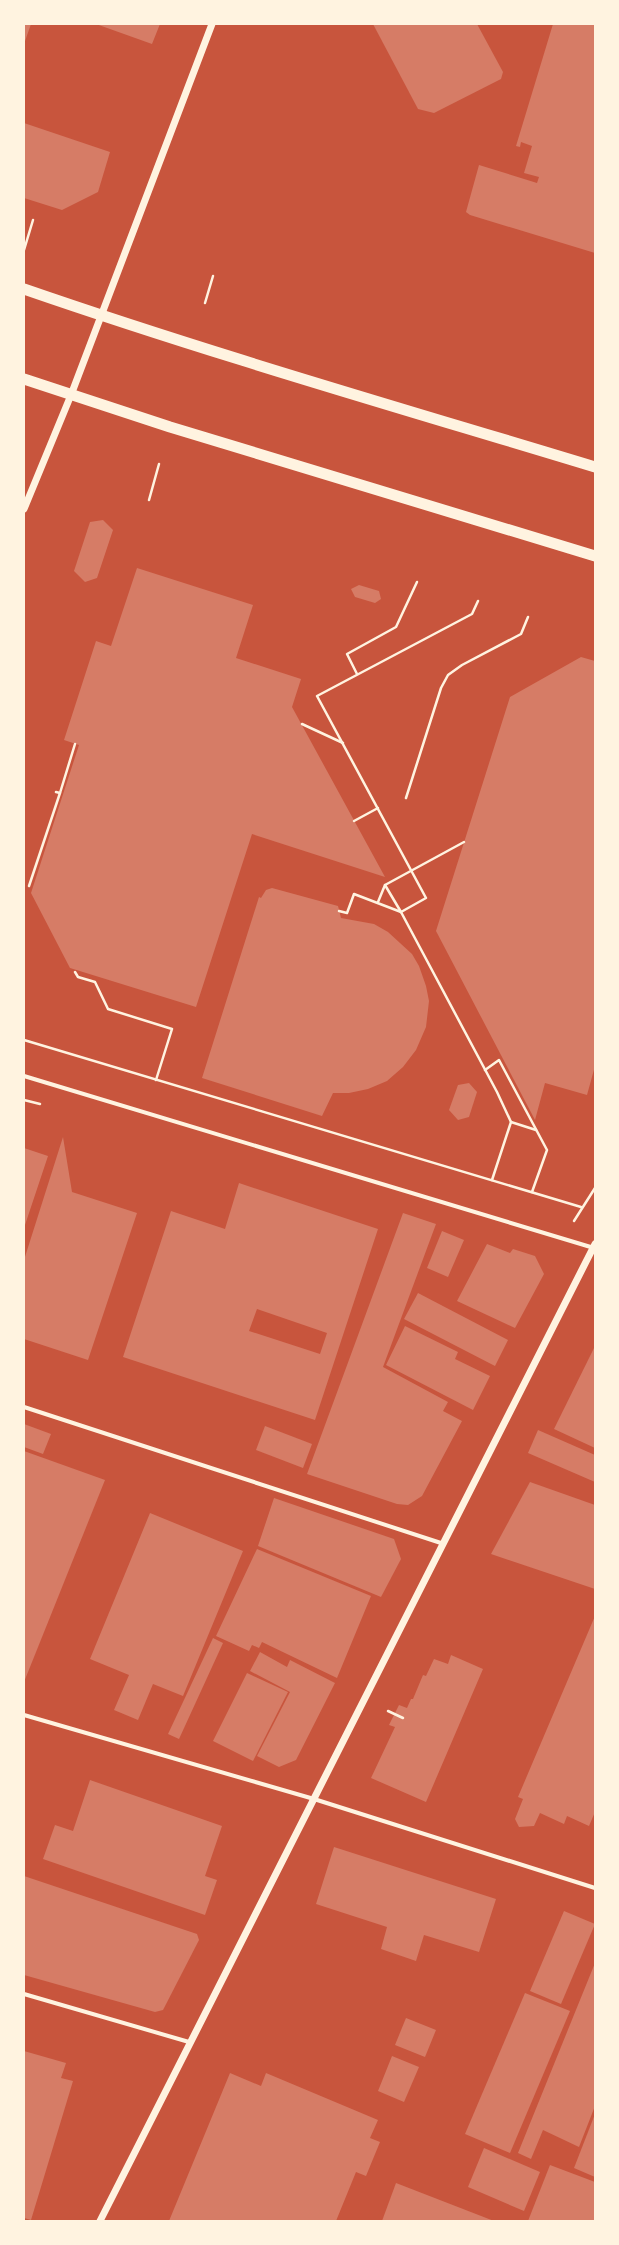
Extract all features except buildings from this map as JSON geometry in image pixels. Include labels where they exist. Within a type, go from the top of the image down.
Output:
[{"type":"highway","points":[[24,289],[101,316],[460,427],[595,466]]},
{"type":"highway","points":[[24,379],[170,427],[595,556]]},
{"type":"street","points":[[24,509],[71,395],[212,24]]},
{"type":"street","points":[[24,1076],[594,1247],[189,2042],[100,2221]]},
{"type":"street","points":[[24,1407],[444,1544]]},
{"type":"street","points":[[24,1715],[314,1799],[595,1888]]},
{"type":"street","points":[[24,1994],[189,2042]]},
{"type":"path","points":[[24,250],[33,220]]},
{"type":"path","points":[[206,303],[213,276]]},
{"type":"path","points":[[149,500],[159,464]]},
{"type":"path","points":[[357,674],[347,654],[396,627],[417,582]]},
{"type":"path","points":[[401,912],[426,898],[317,696],[472,614],[478,601]]},
{"type":"path","points":[[406,798],[441,688],[448,675],[521,634],[528,617]]},
{"type":"path","points":[[302,724],[343,743]]},
{"type":"path","points":[[29,886],[76,744]]},
{"type":"path","points":[[56,792],[60,793]]},
{"type":"path","points":[[354,821],[378,808]]},
{"type":"path","points":[[378,902],[385,884],[464,842]]},
{"type":"path","points":[[385,884],[485,1070],[511,1122],[492,1180]]},
{"type":"path","points":[[340,911],[347,913],[354,894],[401,912]]},
{"type":"path","points":[[75,972],[78,977],[96,982],[108,1009],[172,1029],[156,1080]]},
{"type":"path","points":[[24,1040],[581,1207]]},
{"type":"path","points":[[485,1070],[499,1060],[547,1150],[532,1192]]},
{"type":"path","points":[[511,1122],[536,1130]]},
{"type":"path","points":[[571,1226],[581,1207],[589,1200],[595,1188]]},
{"type":"path","points":[[388,1711],[403,1718]]}]
